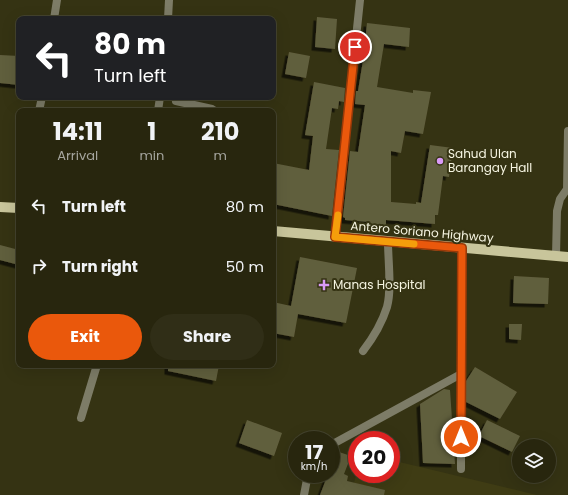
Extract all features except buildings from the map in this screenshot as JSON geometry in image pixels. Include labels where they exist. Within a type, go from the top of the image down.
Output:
[{"type":"main road","points":[[0,207],[16,208]]},
{"type":"main road","name":"Antero Soriano Highway","points":[[276,231],[568,257]]},
{"type":"street","points":[[54,16],[57,0]]},
{"type":"street","points":[[168,16],[169,0]]},
{"type":"street","points":[[335,237],[360,0]]},
{"type":"street","points":[[176,101],[212,108]]},
{"type":"street","points":[[556,256],[557,212],[560,199],[567,189],[568,131]]},
{"type":"street","points":[[363,350],[374,336],[387,307],[388,242]]},
{"type":"street","points":[[461,468],[462,248]]},
{"type":"street","points":[[82,418],[96,368]]},
{"type":"street","points":[[340,440],[461,374]]},
{"type":"street","points":[[304,495],[306,483]]},
{"type":"shaded area","points":[[400,462],[537,495],[351,495],[354,483],[400,483]]},
{"type":"slow traffic","points":[[338,215],[335,237],[414,244]]},
{"type":"place","name":"Sahud Ulan Barangay Hall","points":[[440,161]]},
{"type":"place","name":"Manas Hospital","points":[[324,285]]},
{"type":"route","points":[[355,47],[335,237],[462,248],[461,437]]}]
